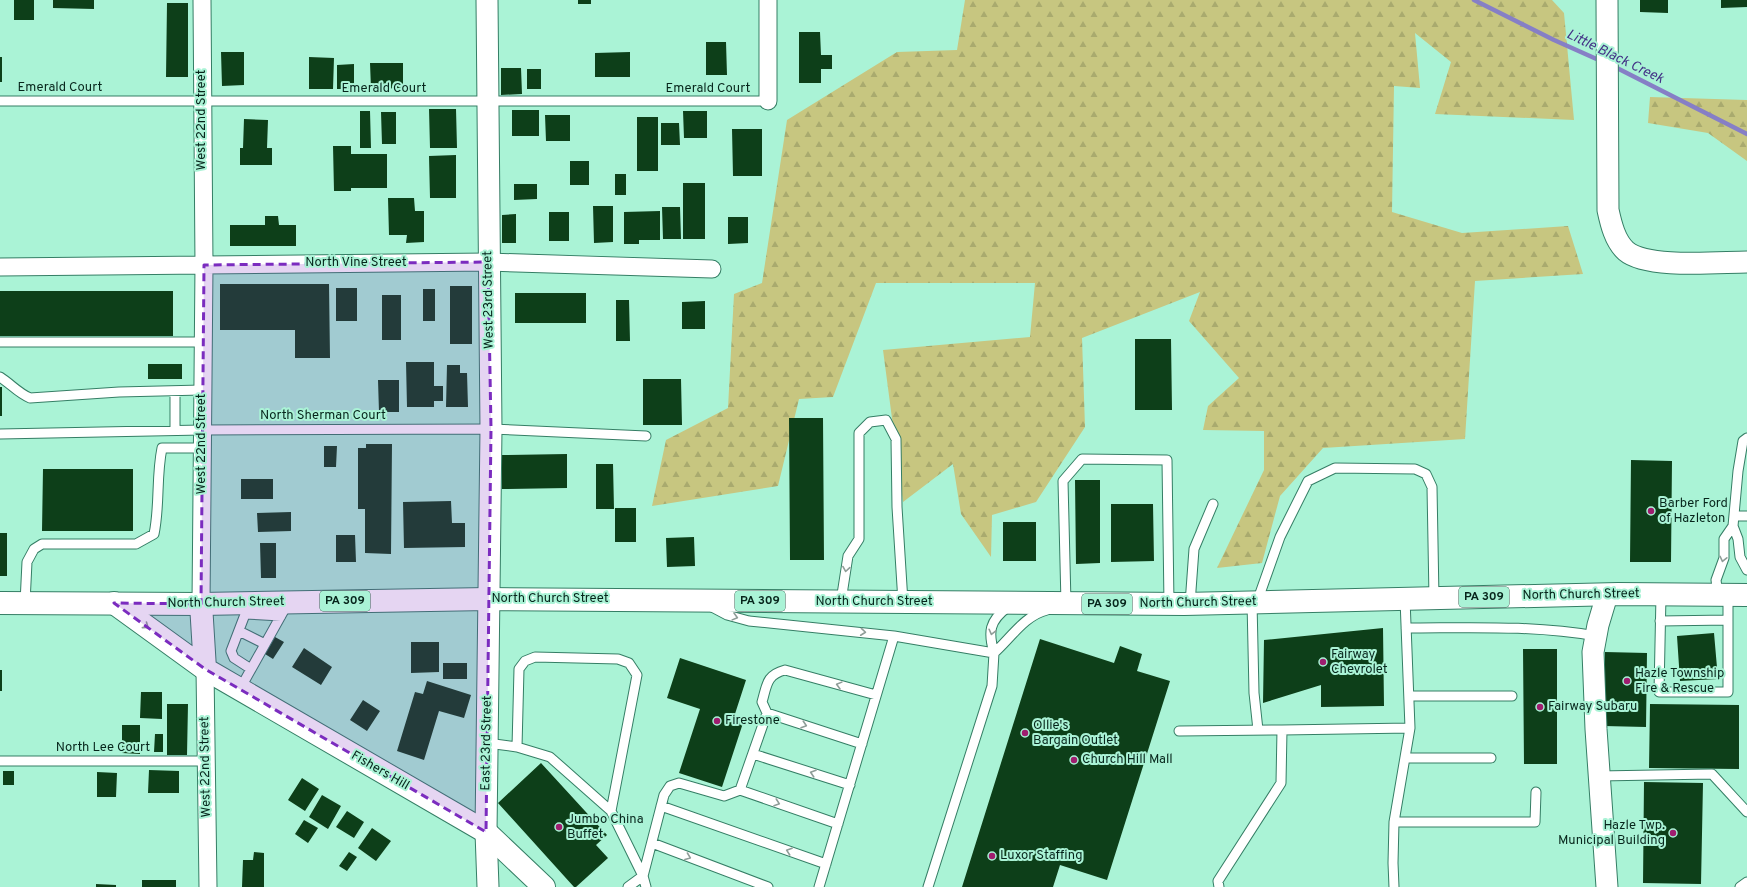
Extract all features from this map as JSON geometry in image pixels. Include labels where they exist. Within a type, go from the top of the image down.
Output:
[{"type":"main road","name":"North Church Street","points":[[0,603],[201,604],[247,609],[285,609],[488,599],[1181,604],[1607,595],[1731,595]]},
{"type":"main road","name":"Fishers Hill","points":[[114,603],[205,669],[486,832],[544,887]]},
{"type":"main road","name":"West 22nd Street","points":[[201,604],[205,669]]},
{"type":"street","name":"West 22nd Street","points":[[201,604],[204,265],[202,0]]},
{"type":"street","name":"West 23rd Street","points":[[487,0],[488,262],[491,429],[488,599]]},
{"type":"street","points":[[768,0],[768,101]]},
{"type":"street","points":[[1607,0],[1608,210],[1613,232],[1627,251],[1659,262],[1747,262]]},
{"type":"street","name":"North Vine Street","points":[[0,268],[488,262],[712,269]]},
{"type":"street","points":[[1607,595],[1593,652],[1599,776],[1607,887]]},
{"type":"street","name":"East 23rd Street","points":[[488,599],[486,832],[488,887]]},
{"type":"street","name":"West 22nd Street","points":[[205,669],[208,887]]},
{"type":"lane","name":"Emerald Court","points":[[0,101],[768,101]]},
{"type":"lane","points":[[0,342],[203,342]]},
{"type":"lane","points":[[0,377],[10,383],[19,393],[30,398],[202,390]]},
{"type":"lane","points":[[175,391],[175,430]]},
{"type":"lane","points":[[841,601],[848,556],[859,539],[859,433],[870,422],[886,420],[896,439],[897,507],[903,602]]},
{"type":"lane","name":"North Sherman Court","points":[[0,434],[175,430],[491,429],[646,436]]},
{"type":"lane","points":[[1661,595],[1659,692],[1728,692],[1728,620],[1731,595],[1716,580],[1724,558],[1724,539],[1733,521],[1738,471],[1743,441],[1747,438]]},
{"type":"lane","points":[[25,603],[27,562],[34,549],[42,544],[136,544],[154,534],[158,516],[159,464],[162,448],[202,448]]},
{"type":"lane","points":[[994,653],[1020,627],[1038,612],[1072,603],[1062,481],[1082,459],[1167,460],[1181,604]]},
{"type":"lane","points":[[1258,730],[1254,693],[1255,602],[1280,536],[1308,481],[1335,468],[1415,469],[1426,474],[1432,487],[1434,598]]},
{"type":"lane","points":[[1181,604],[1194,549],[1213,504]]},
{"type":"lane","points":[[1733,521],[1747,516]]},
{"type":"lane","points":[[1733,521],[1738,538],[1740,557],[1747,570]]},
{"type":"lane","points":[[1394,887],[1392,864],[1394,822],[1410,728],[1405,599]]},
{"type":"lane","points":[[700,600],[726,615],[749,621],[894,636],[994,653]]},
{"type":"lane","points":[[928,887],[992,686],[994,653],[989,636],[997,615],[1014,602]]},
{"type":"lane","points":[[247,609],[231,651],[234,658],[250,669]]},
{"type":"lane","points":[[240,689],[285,609]]},
{"type":"lane","points":[[1660,621],[1728,620]]},
{"type":"lane","points":[[1406,628],[1544,629],[1596,636]]},
{"type":"lane","points":[[239,631],[265,644]]},
{"type":"lane","points":[[819,887],[894,636]]},
{"type":"lane","points":[[517,747],[519,669],[525,661],[536,657],[618,659],[629,663],[637,675],[611,812]]},
{"type":"lane","points":[[740,790],[767,713],[762,702],[768,680],[776,672],[785,670],[876,695]]},
{"type":"lane","points":[[1409,696],[1512,696]]},
{"type":"lane","points":[[767,713],[862,744]]},
{"type":"lane","points":[[1179,731],[1410,728]]},
{"type":"lane","points":[[1219,887],[1218,881],[1281,783],[1282,730]]},
{"type":"lane","points":[[487,744],[517,747],[550,757],[611,812],[643,876],[646,887]]},
{"type":"lane","points":[[753,754],[850,785]]},
{"type":"lane","points":[[1405,758],[1491,758]]},
{"type":"lane","name":"North Lee Court","points":[[0,761],[206,761]]},
{"type":"lane","points":[[1599,776],[1712,774],[1747,812]]},
{"type":"lane","points":[[628,887],[643,876],[664,795],[670,786],[679,783],[724,796],[740,790],[838,824]]},
{"type":"lane","points":[[1394,822],[1535,822],[1536,792]]},
{"type":"lane","points":[[661,806],[826,864]]},
{"type":"lane","points":[[652,843],[768,887]]},
{"type":"lane","points":[[1740,887],[1747,882]]},
{"type":"highlighted area","points":[[488,262],[491,429],[486,832],[205,669],[114,603],[201,604],[204,265]]},
{"type":"green space","points":[[965,0],[1552,0],[1564,13],[1574,120],[1435,114],[1451,62],[1415,33],[1420,88],[1394,86],[1392,212],[1462,233],[1568,226],[1583,274],[1475,281],[1465,439],[1323,448],[1280,496],[1262,563],[1217,568],[1264,470],[1264,431],[1203,430],[1208,406],[1239,378],[1189,321],[1200,292],[1082,338],[1085,427],[1036,502],[992,515],[991,557],[961,514],[953,464],[903,502],[883,350],[1030,337],[1035,283],[876,283],[833,397],[799,399],[778,486],[652,506],[666,440],[728,408],[734,294],[762,283],[787,120],[897,52],[957,50]]},
{"type":"green space","points":[[1650,97],[1747,100],[1747,161],[1708,133],[1648,123]]},
{"type":"building","points":[[14,0],[34,0],[34,20],[14,20]]},
{"type":"building","points":[[53,0],[94,0],[94,9],[53,8]]},
{"type":"building","points":[[578,0],[591,0],[591,4],[578,4]]},
{"type":"building","points":[[1640,0],[1668,0],[1668,13],[1640,12]]},
{"type":"building","points":[[1721,0],[1747,0],[1747,7],[1721,8]]},
{"type":"building","points":[[167,3],[188,3],[188,77],[166,77]]},
{"type":"building","points":[[799,32],[820,32],[821,55],[832,55],[832,69],[821,69],[821,83],[799,83]]},
{"type":"building","points":[[706,42],[726,42],[727,75],[706,75]]},
{"type":"building","points":[[221,52],[244,52],[244,85],[222,86]]},
{"type":"building","points":[[630,52],[630,77],[595,77],[595,53]]},
{"type":"building","points":[[0,57],[2,57],[2,82],[0,82]]},
{"type":"building","points":[[309,57],[334,58],[333,89],[309,89]]},
{"type":"building","points":[[370,63],[403,63],[403,88],[371,89]]},
{"type":"building","points":[[354,64],[354,89],[337,89],[337,65]]},
{"type":"building","points":[[501,68],[521,68],[522,94],[501,95]]},
{"type":"building","points":[[527,69],[541,69],[541,89],[527,89]]},
{"type":"building","points":[[429,109],[456,109],[457,148],[430,148]]},
{"type":"building","points":[[512,110],[539,110],[539,136],[512,136]]},
{"type":"building","points":[[360,111],[370,111],[371,148],[360,148]]},
{"type":"building","points":[[683,111],[707,111],[707,138],[684,138]]},
{"type":"building","points":[[381,112],[396,112],[396,144],[382,144]]},
{"type":"building","points":[[545,115],[570,115],[570,141],[546,141]]},
{"type":"building","points":[[637,117],[658,117],[658,171],[637,171]]},
{"type":"building","points":[[244,119],[268,120],[267,148],[272,148],[272,165],[240,165],[240,148],[243,148]]},
{"type":"building","points":[[661,123],[679,123],[680,145],[661,145]]},
{"type":"building","points":[[732,129],[762,129],[762,176],[733,176]]},
{"type":"building","points":[[333,146],[351,146],[351,154],[387,154],[387,188],[351,188],[351,191],[334,191]]},
{"type":"building","points":[[456,155],[456,198],[430,198],[429,156]]},
{"type":"building","points":[[570,161],[589,161],[589,185],[570,185]]},
{"type":"building","points":[[615,174],[626,174],[626,195],[615,195]]},
{"type":"building","points":[[683,183],[705,183],[705,239],[683,239]]},
{"type":"building","points":[[514,184],[537,184],[537,199],[514,200]]},
{"type":"building","points":[[388,198],[414,198],[415,211],[424,211],[424,242],[406,243],[407,235],[389,235]]},
{"type":"building","points":[[593,206],[613,206],[613,242],[594,243]]},
{"type":"building","points":[[662,207],[680,207],[681,239],[663,239]]},
{"type":"building","points":[[660,211],[660,240],[639,240],[639,244],[624,244],[624,212]]},
{"type":"building","points":[[549,212],[569,212],[569,241],[549,241]]},
{"type":"building","points":[[516,214],[516,243],[502,243],[502,215]]},
{"type":"building","points":[[265,216],[278,216],[279,225],[296,225],[296,246],[230,246],[230,225],[265,225]]},
{"type":"building","points":[[728,217],[748,217],[748,243],[728,244]]},
{"type":"building","points":[[220,284],[329,284],[330,358],[295,358],[295,330],[220,330]]},
{"type":"building","points":[[450,286],[472,286],[472,344],[450,344]]},
{"type":"building","points":[[336,288],[357,288],[357,321],[336,321]]},
{"type":"building","points":[[423,289],[435,289],[435,321],[423,321]]},
{"type":"building","points":[[0,291],[173,291],[173,336],[0,336]]},
{"type":"building","points":[[515,293],[586,293],[586,323],[515,323]]},
{"type":"building","points":[[382,295],[401,295],[401,340],[382,340]]},
{"type":"building","points":[[616,300],[629,300],[630,341],[616,341]]},
{"type":"building","points":[[705,301],[705,329],[682,329],[682,302]]},
{"type":"building","points":[[1135,339],[1171,339],[1172,410],[1135,410]]},
{"type":"building","points":[[406,362],[434,362],[434,386],[443,386],[443,401],[434,401],[434,407],[407,407]]},
{"type":"building","points":[[148,364],[182,364],[182,379],[148,379]]},
{"type":"building","points":[[447,365],[460,365],[460,373],[467,373],[468,407],[446,407]]},
{"type":"building","points":[[643,379],[681,379],[682,425],[643,425]]},
{"type":"building","points":[[378,380],[399,380],[399,412],[379,412]]},
{"type":"building","points":[[0,387],[2,387],[2,416],[0,416]]},
{"type":"building","points":[[789,418],[823,418],[824,560],[790,560]]},
{"type":"building","points":[[366,444],[392,444],[391,554],[365,553],[365,509],[358,509],[358,448],[366,448]]},
{"type":"building","points":[[324,446],[337,446],[336,467],[324,467]]},
{"type":"building","points":[[567,454],[567,488],[502,489],[502,455]]},
{"type":"building","name":"Barber Ford of Hazleton","points":[[1631,460],[1672,461],[1671,562],[1630,562]]},
{"type":"building","points":[[596,464],[613,464],[614,509],[596,509]]},
{"type":"building","points":[[43,469],[133,469],[133,531],[42,531]]},
{"type":"building","points":[[241,479],[273,479],[273,499],[241,499]]},
{"type":"building","points":[[1075,480],[1100,480],[1100,563],[1076,564]]},
{"type":"building","points":[[451,501],[452,523],[465,523],[465,547],[404,548],[403,502]]},
{"type":"building","points":[[1111,504],[1153,504],[1154,561],[1111,562]]},
{"type":"building","points":[[615,508],[636,508],[636,542],[615,542]]},
{"type":"building","points":[[291,512],[291,531],[258,532],[257,513]]},
{"type":"building","points":[[1003,522],[1036,522],[1036,561],[1003,561]]},
{"type":"building","points":[[0,533],[7,533],[7,576],[0,576]]},
{"type":"building","points":[[336,535],[355,535],[356,562],[336,562]]},
{"type":"building","points":[[694,537],[695,566],[667,567],[666,538]]},
{"type":"building","points":[[260,543],[276,543],[276,578],[261,578]]},
{"type":"building","name":"Fairway Chevrolet","points":[[1383,628],[1384,706],[1321,707],[1321,685],[1263,703],[1264,640]]},
{"type":"building","points":[[1714,633],[1718,679],[1680,681],[1677,636]]},
{"type":"building","points":[[275,637],[284,642],[273,659],[265,654]]},
{"type":"building","name":"Church Hill Mall","points":[[1040,639],[1114,663],[1120,646],[1142,654],[1137,671],[1170,681],[1107,880],[1060,865],[1053,887],[962,887]]},
{"type":"building","points":[[411,642],[439,642],[439,672],[411,673]]},
{"type":"building","points":[[304,648],[332,667],[321,685],[292,667]]},
{"type":"building","name":"Fairway Subaru","points":[[1523,649],[1557,649],[1557,764],[1524,764]]},
{"type":"building","points":[[1605,652],[1647,653],[1646,727],[1604,726]]},
{"type":"building","name":"Firestone","points":[[680,658],[746,680],[733,720],[743,723],[722,787],[679,773],[700,709],[667,698]]},
{"type":"building","points":[[443,663],[467,663],[467,679],[443,679]]},
{"type":"building","points":[[0,670],[2,670],[2,691],[0,691]]},
{"type":"building","points":[[427,681],[471,695],[464,718],[439,711],[424,760],[397,751],[415,692],[423,694]]},
{"type":"building","points":[[141,692],[162,692],[162,719],[140,718]]},
{"type":"building","points":[[363,700],[380,711],[367,731],[350,720]]},
{"type":"building","points":[[167,704],[188,704],[187,755],[167,755]]},
{"type":"building","points":[[1650,704],[1739,705],[1739,769],[1649,768]]},
{"type":"building","points":[[122,725],[140,725],[140,754],[122,753]]},
{"type":"building","points":[[155,734],[163,734],[163,752],[154,752]]},
{"type":"building","name":"Jumbo China Buffet","points":[[541,763],[607,835],[596,845],[608,858],[576,887],[574,887],[498,803]]},
{"type":"building","points":[[149,770],[179,771],[179,793],[148,793]]},
{"type":"building","points":[[3,771],[14,771],[14,785],[3,785]]},
{"type":"building","points":[[97,772],[117,773],[116,797],[97,797]]},
{"type":"building","points":[[302,778],[319,789],[305,811],[288,800]]},
{"type":"building","name":"Hazle Twp. Municipal Building","points":[[1644,782],[1703,783],[1701,884],[1643,883]]},
{"type":"building","points":[[322,795],[341,806],[328,829],[309,817]]},
{"type":"building","points":[[347,811],[364,822],[354,838],[336,827]]},
{"type":"building","points":[[304,820],[318,828],[308,843],[295,834]]},
{"type":"building","points":[[372,828],[391,841],[376,861],[358,848]]},
{"type":"building","points":[[254,852],[264,853],[264,887],[242,887],[243,860],[253,860]]},
{"type":"building","points":[[349,852],[357,857],[347,871],[339,866]]},
{"type":"building","points":[[142,880],[176,880],[176,887],[142,887]]},
{"type":"building","points":[[96,884],[116,885],[116,887],[96,887]]},
{"type":"waterway","name":"Little Black Creek","points":[[1474,0],[1554,40],[1601,61]]},
{"type":"waterway","name":"Little Black Creek","points":[[1613,66],[1747,134]]},
{"type":"place","name":"Barber Ford of Hazleton","points":[[1651,511]]},
{"type":"place","name":"Fairway Chevrolet","points":[[1323,662]]},
{"type":"place","name":"Hazle Township Fire & Rescue","points":[[1627,681]]},
{"type":"place","name":"Fairway Subaru","points":[[1540,707]]},
{"type":"place","name":"Firestone","points":[[717,721]]},
{"type":"place","name":"Ollie's Bargain Outlet","points":[[1025,733]]},
{"type":"place","name":"Church Hill Mall","points":[[1074,760]]},
{"type":"place","name":"Jumbo China Buffet","points":[[559,827]]},
{"type":"place","name":"Hazle Twp. Municipal Building","points":[[1673,833]]},
{"type":"place","name":"Luxor Staffing","points":[[992,856]]}]
